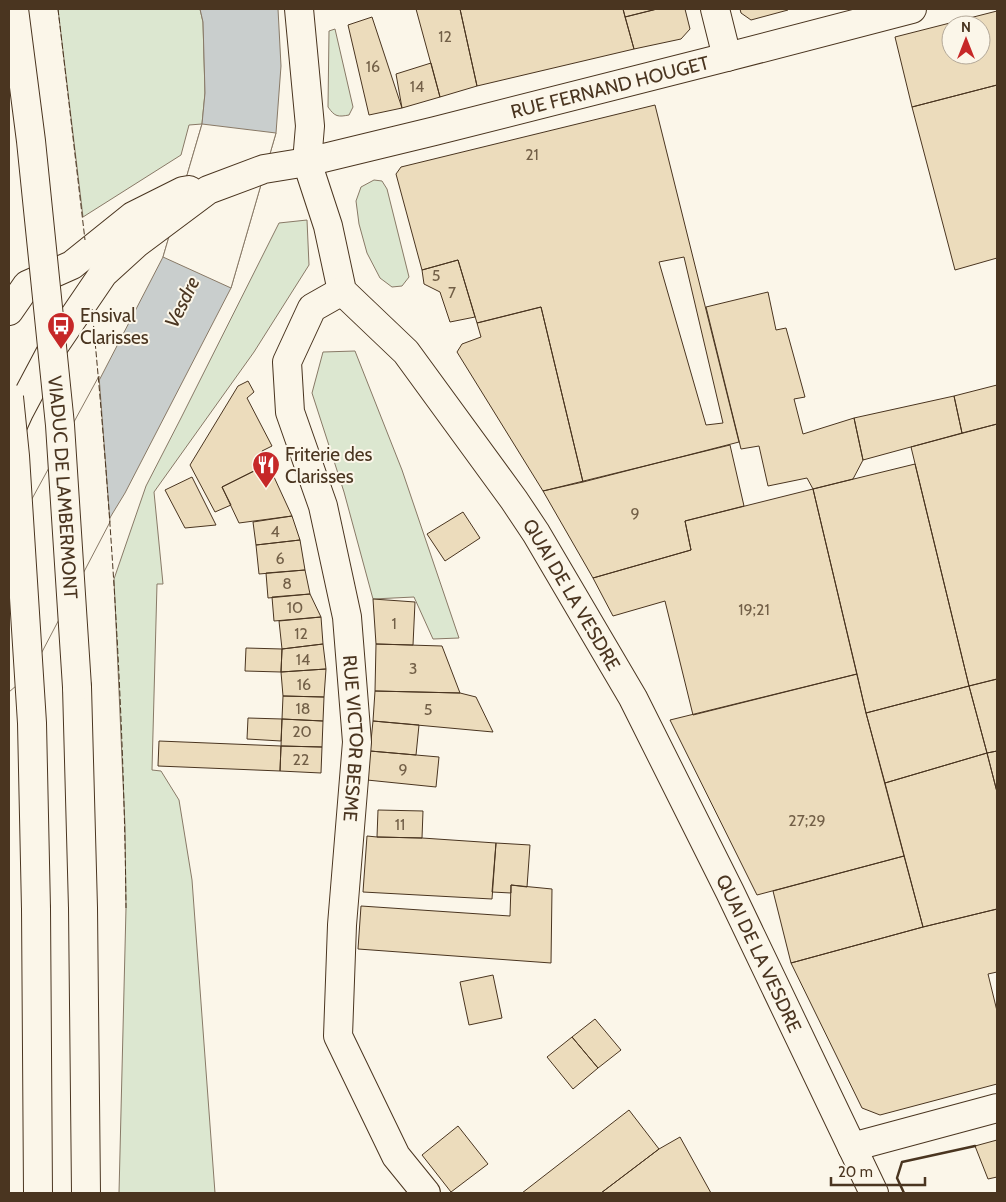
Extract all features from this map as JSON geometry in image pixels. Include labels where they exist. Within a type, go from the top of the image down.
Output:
[{"type":"main road","name":"VIADUC DE LAMBERMONT","points":[[14,9],[31,142],[60,425],[77,687],[83,908],[86,1193]]},
{"type":"main road","points":[[299,9],[310,126],[307,162],[328,226],[342,291]]},
{"type":"main road","points":[[715,9],[727,57]]},
{"type":"main road","name":"RUE FERNAND HOUGET","points":[[189,198],[264,169],[307,162],[912,9]]},
{"type":"main road","points":[[9,310],[27,285],[72,265],[133,216],[189,198]]},
{"type":"main road","points":[[9,434],[54,346],[103,274],[189,198]]},
{"type":"main road","name":"QUAI DE LA VESDRE","points":[[342,291],[406,352],[514,500],[541,541],[633,698],[730,892],[874,1193]]},
{"type":"main road","name":"RUE VICTOR BESME","points":[[342,291],[312,308],[287,362],[290,412],[323,506],[348,617],[357,742],[342,925],[338,1036],[396,1156],[426,1193]]},
{"type":"main road","points":[[9,396],[15,456],[32,722],[36,909],[38,1193]]},
{"type":"main road","points":[[852,1147],[997,1108]]},
{"type":"green space","points":[[58,9],[200,9],[203,22],[205,93],[202,124],[189,125],[181,155],[83,217]]},
{"type":"green space","points":[[335,29],[353,107],[349,115],[342,116],[333,113],[328,107],[329,31]]},
{"type":"green space","points":[[374,180],[382,181],[387,189],[409,277],[402,286],[392,287],[380,278],[367,253],[359,224],[356,201],[361,187]]},
{"type":"green space","points":[[307,220],[309,265],[254,352],[154,492],[163,584],[157,584],[152,770],[161,771],[179,800],[192,880],[215,1193],[119,1193],[126,908],[125,826],[114,579],[146,486],[279,223]]},
{"type":"green space","points":[[355,351],[402,470],[459,638],[433,639],[414,597],[373,599],[344,492],[312,393],[323,352]]},
{"type":"water","name":"Vesdre","points":[[200,9],[278,9],[281,66],[276,133],[231,288],[125,493],[50,632],[90,398],[163,257],[202,124],[205,93],[203,22]]},
{"type":"pier","points":[[202,124],[276,133],[231,288],[163,257]]},
{"type":"pier","points":[[99,376],[110,522],[31,673],[9,692],[9,541]]},
{"type":"building","points":[[416,9],[460,9],[477,86],[440,97]]},
{"type":"building","points":[[460,9],[623,9],[634,49],[477,86]]},
{"type":"building","points":[[623,9],[657,9],[625,17]]},
{"type":"building","points":[[657,9],[685,9],[690,29],[681,39],[634,49],[625,17]]},
{"type":"building","points":[[740,9],[788,10],[751,20],[741,13]]},
{"type":"building","points":[[997,11],[997,85],[912,107],[895,37],[941,25],[941,65],[991,65],[991,15],[981,15]]},
{"type":"building","points":[[372,17],[402,108],[369,115],[348,25]]},
{"type":"building","points":[[431,63],[440,97],[402,108],[396,74]]},
{"type":"building","points":[[997,85],[997,258],[955,270],[912,107]]},
{"type":"building","points":[[655,105],[739,442],[583,482],[541,307],[477,323],[458,260],[422,270],[396,174],[401,167]]},
{"type":"building","points":[[684,257],[723,423],[706,425],[659,262]]},
{"type":"building","points":[[458,260],[475,317],[450,322],[440,292],[424,284],[422,270]]},
{"type":"building","points":[[768,292],[776,330],[786,328],[805,397],[794,399],[803,434],[854,418],[863,460],[853,479],[813,489],[807,478],[768,486],[759,446],[741,449],[706,307]]},
{"type":"building","points":[[541,307],[583,482],[543,491],[457,352],[462,344],[481,337],[477,323]]},
{"type":"building","points":[[248,381],[254,392],[247,398],[272,446],[262,451],[268,464],[222,487],[231,505],[215,512],[190,465],[238,386]]},
{"type":"building","points":[[997,385],[997,424],[962,433],[954,396]]},
{"type":"building","points":[[954,396],[962,433],[863,460],[854,418]]},
{"type":"building","points":[[997,424],[997,679],[969,686],[911,447]]},
{"type":"building","points":[[730,445],[744,506],[685,521],[691,550],[593,578],[543,491]]},
{"type":"building","points":[[268,464],[292,516],[239,523],[222,487]]},
{"type":"building","points":[[915,464],[969,686],[866,713],[813,489]]},
{"type":"building","points":[[192,477],[216,525],[185,528],[165,490]]},
{"type":"building","points":[[813,489],[857,674],[693,715],[665,601],[613,616],[593,578],[691,550],[685,521]]},
{"type":"building","points":[[463,512],[480,538],[445,561],[427,534]]},
{"type":"building","points":[[292,516],[300,540],[256,545],[253,522]]},
{"type":"building","points":[[300,540],[305,570],[259,574],[256,545]]},
{"type":"building","points":[[305,570],[310,594],[268,598],[266,573]]},
{"type":"building","points":[[310,594],[321,617],[274,621],[272,597]]},
{"type":"building","points":[[373,599],[415,602],[413,645],[376,644]]},
{"type":"building","points":[[321,617],[323,644],[282,649],[279,621]]},
{"type":"building","points":[[323,644],[326,669],[281,672],[282,649]]},
{"type":"building","points":[[376,644],[442,646],[460,693],[375,691]]},
{"type":"building","points":[[246,648],[282,649],[281,672],[245,671]]},
{"type":"building","points":[[326,669],[324,697],[283,696],[281,672]]},
{"type":"building","points":[[857,674],[904,856],[757,895],[670,720]]},
{"type":"building","points":[[997,679],[997,751],[987,753],[969,686]]},
{"type":"building","points":[[969,686],[987,753],[885,783],[866,713]]},
{"type":"building","points":[[375,691],[460,693],[476,697],[493,732],[373,721]]},
{"type":"building","points":[[283,696],[324,697],[323,721],[282,719]]},
{"type":"building","points":[[248,718],[282,719],[281,741],[247,739]]},
{"type":"building","points":[[282,719],[323,721],[322,747],[281,746]]},
{"type":"building","points":[[373,721],[419,725],[416,755],[370,751]]},
{"type":"building","points":[[159,741],[281,746],[280,771],[158,766]]},
{"type":"building","points":[[281,746],[322,747],[321,773],[280,771]]},
{"type":"building","points":[[370,751],[439,757],[436,787],[367,780]]},
{"type":"building","points":[[997,751],[997,792],[987,753]]},
{"type":"building","points":[[987,753],[997,792],[997,909],[923,927],[885,783]]},
{"type":"building","points":[[378,810],[423,811],[422,838],[377,837]]},
{"type":"building","points":[[367,836],[496,843],[492,899],[363,892]]},
{"type":"building","points":[[496,843],[530,845],[527,887],[511,885],[511,893],[492,892]]},
{"type":"building","points":[[904,856],[923,927],[791,963],[773,891]]},
{"type":"building","points":[[511,885],[552,889],[551,963],[358,949],[361,906],[510,916]]},
{"type":"building","points":[[997,909],[997,972],[988,974],[997,1011],[997,1084],[880,1115],[862,1108],[791,963]]},
{"type":"building","points":[[493,975],[502,1018],[469,1025],[460,982]]},
{"type":"building","points":[[595,1019],[621,1050],[598,1068],[572,1037]]},
{"type":"building","points":[[572,1037],[598,1068],[573,1089],[547,1057]]},
{"type":"building","points":[[629,1110],[659,1149],[601,1193],[522,1193]]},
{"type":"building","points":[[458,1126],[488,1164],[451,1192],[422,1155]]},
{"type":"building","points":[[680,1137],[711,1193],[601,1193],[659,1149]]},
{"type":"building","points":[[997,1140],[997,1177],[988,1179],[975,1146]]},
{"type":"fence","points":[[58,9],[85,240]]},
{"type":"fence","points":[[92,309],[105,458],[115,608],[123,758],[126,908]]},
{"type":"wall","points":[[904,1193],[897,1178],[902,1162],[975,1146]]},
{"type":"place","name":"Ensival Clarisses","points":[[61,350]]},
{"type":"place","name":"Friterie des Clarisses","points":[[266,489]]}]
